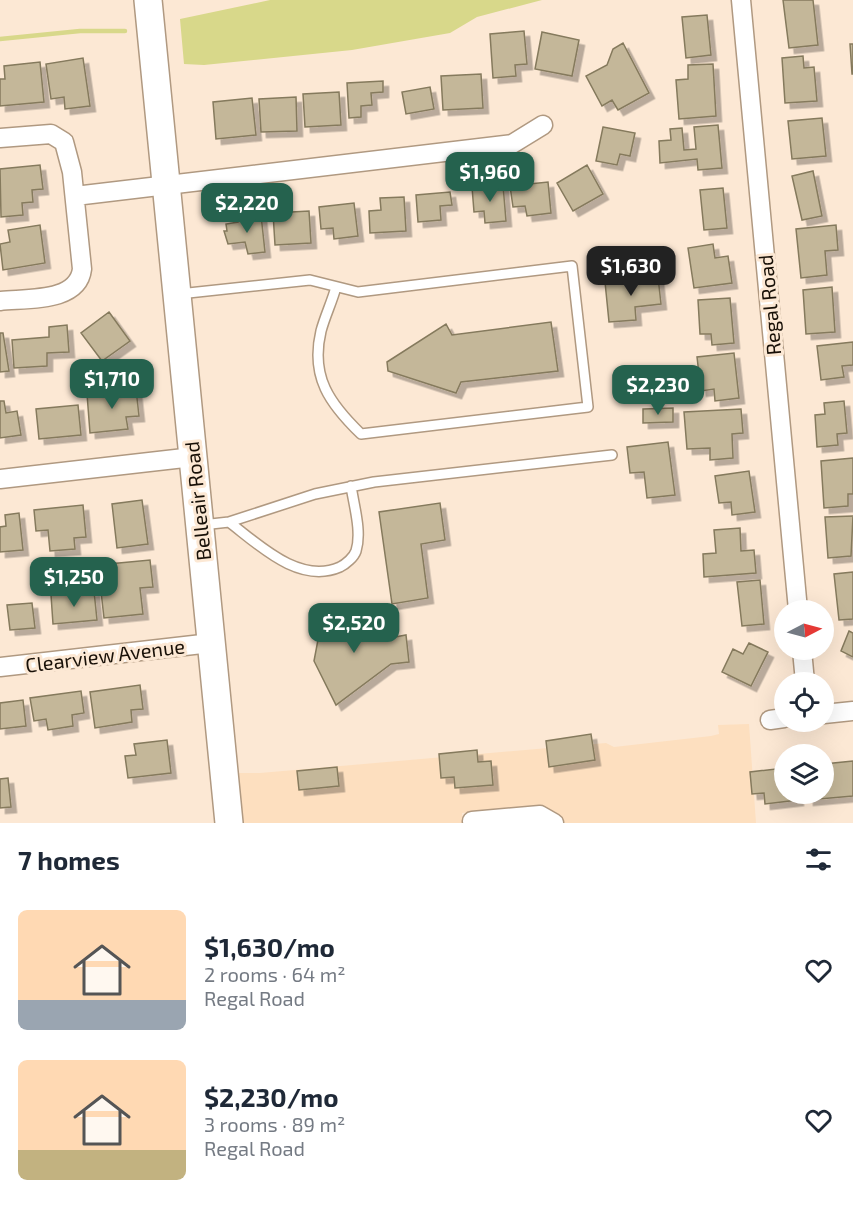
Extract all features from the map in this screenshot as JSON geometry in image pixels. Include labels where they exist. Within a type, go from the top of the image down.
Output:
[{"type":"main road","name":"Belleair Road","points":[[148,0],[229,823]]},
{"type":"street","name":"Regal Road","points":[[741,0],[797,600]]},
{"type":"street","points":[[75,196],[512,144],[543,125]]},
{"type":"street","points":[[0,138],[39,134],[58,138],[67,149],[75,196],[82,269],[79,281],[70,291],[0,301]]},
{"type":"street","points":[[0,479],[193,457]]},
{"type":"street","name":"Clearview Avenue","points":[[0,667],[211,643]]},
{"type":"street","points":[[834,713],[853,711]]},
{"type":"street","points":[[472,821],[540,815],[554,823]]},
{"type":"lane","points":[[177,294],[310,280],[358,292],[572,267],[588,407],[361,434],[336,410],[322,386],[318,356],[321,330],[336,287]]},
{"type":"lane","points":[[200,525],[229,522],[284,503],[351,486],[612,455]]},
{"type":"lane","points":[[229,522],[276,558],[315,571],[332,570],[345,565],[355,553],[358,538],[351,486]]},
{"type":"shaded area","points":[[270,0],[542,0],[477,17],[450,33],[352,50],[204,65],[184,64],[180,19]]},
{"type":"shaded area","points":[[749,724],[756,823],[565,823],[556,812],[540,807],[525,807],[462,813],[463,823],[238,823],[233,773],[260,773],[606,743],[614,747],[711,736],[719,734],[718,725]]},
{"type":"building","points":[[783,0],[813,0],[818,45],[789,48]]},
{"type":"building","points":[[707,15],[711,55],[686,58],[682,17]]},
{"type":"building","points":[[524,31],[527,64],[515,65],[516,76],[493,78],[490,34]]},
{"type":"building","points":[[542,32],[579,40],[572,76],[535,69]]},
{"type":"building","points":[[623,43],[649,93],[618,110],[612,100],[602,106],[586,76],[607,65],[613,49]]},
{"type":"building","points":[[850,44],[853,44],[853,74],[852,74]]},
{"type":"building","points":[[803,56],[804,68],[814,67],[817,101],[785,103],[782,58]]},
{"type":"building","points":[[83,58],[90,106],[65,109],[64,97],[51,99],[46,64]]},
{"type":"building","points":[[40,62],[44,102],[0,106],[0,79],[5,79],[4,66]]},
{"type":"building","points":[[713,64],[716,116],[679,119],[676,80],[688,79],[688,65]]},
{"type":"building","points":[[481,74],[483,108],[443,110],[441,76]]},
{"type":"building","points":[[383,81],[383,92],[371,93],[372,105],[361,106],[361,117],[349,118],[347,83]]},
{"type":"building","points":[[430,87],[434,109],[406,114],[402,92]]},
{"type":"building","points":[[339,92],[341,125],[305,127],[303,94]]},
{"type":"building","points":[[296,97],[297,131],[261,132],[259,99]]},
{"type":"building","points":[[252,98],[256,135],[216,139],[213,102]]},
{"type":"building","points":[[822,118],[826,156],[792,159],[788,121]]},
{"type":"building","points":[[718,125],[722,168],[698,170],[697,159],[660,163],[659,141],[671,140],[670,129],[682,128],[684,150],[696,149],[694,127]]},
{"type":"building","points":[[603,127],[635,133],[630,156],[620,154],[617,165],[596,161]]},
{"type":"building","points":[[40,165],[43,189],[32,190],[33,202],[22,203],[23,215],[1,217],[0,169]]},
{"type":"building","points":[[587,165],[603,194],[573,211],[557,183]]},
{"type":"building","points":[[813,171],[822,216],[802,220],[792,176]]},
{"type":"building","points":[[548,182],[551,213],[527,216],[525,206],[513,207],[510,186]]},
{"type":"building","points":[[503,185],[506,221],[485,223],[484,211],[474,212],[472,187]]},
{"type":"building","points":[[723,188],[727,228],[704,230],[700,190]]},
{"type":"building","points":[[450,192],[452,205],[440,206],[441,220],[418,222],[416,195]]},
{"type":"building","points":[[404,197],[406,231],[370,233],[369,211],[381,210],[380,198]]},
{"type":"building","points":[[354,203],[358,236],[334,239],[333,228],[321,229],[319,207]]},
{"type":"building","points":[[309,211],[311,243],[275,245],[273,213]]},
{"type":"building","points":[[248,215],[261,215],[265,252],[248,254],[245,242],[228,244],[224,231],[227,231],[226,224],[248,219]]},
{"type":"building","points":[[40,225],[45,263],[3,270],[0,244],[10,242],[8,230]]},
{"type":"building","points":[[836,225],[838,250],[825,251],[827,275],[801,278],[796,229]]},
{"type":"building","points":[[713,244],[715,258],[728,256],[732,283],[694,288],[688,248]]},
{"type":"building","points":[[658,277],[661,304],[635,307],[636,320],[609,322],[605,282]]},
{"type":"building","points":[[832,287],[835,332],[806,334],[803,290]]},
{"type":"building","points":[[730,298],[734,343],[712,345],[711,334],[700,334],[698,300]]},
{"type":"building","points":[[109,312],[130,341],[102,361],[81,333]]},
{"type":"building","points":[[551,322],[558,371],[461,382],[456,393],[388,371],[387,362],[446,324],[452,335]]},
{"type":"building","points":[[67,325],[69,352],[47,353],[47,366],[14,368],[12,340],[49,337],[49,327]]},
{"type":"building","points":[[0,333],[3,333],[9,371],[0,372]]},
{"type":"building","points":[[853,342],[853,365],[842,366],[844,377],[821,380],[817,346]]},
{"type":"building","points":[[734,353],[739,398],[715,401],[714,389],[701,391],[697,357]]},
{"type":"building","points":[[136,389],[139,416],[126,417],[128,429],[90,433],[87,394]]},
{"type":"building","points":[[0,401],[4,401],[6,413],[17,411],[21,435],[0,438]]},
{"type":"building","points":[[844,401],[847,433],[837,434],[838,445],[817,447],[815,415],[825,414],[824,403]]},
{"type":"building","points":[[78,405],[81,435],[39,439],[36,409]]},
{"type":"building","points":[[673,408],[673,422],[643,423],[643,409]]},
{"type":"building","points":[[741,409],[743,433],[732,434],[733,458],[710,460],[710,448],[687,449],[684,412]]},
{"type":"building","points":[[668,442],[675,495],[647,498],[644,472],[630,473],[627,447]]},
{"type":"building","points":[[853,458],[853,494],[848,494],[848,506],[824,508],[821,461]]},
{"type":"building","points":[[749,471],[755,512],[732,515],[731,502],[719,503],[715,476]]},
{"type":"building","points":[[142,500],[148,544],[117,548],[112,504]]},
{"type":"building","points":[[440,503],[445,540],[421,544],[428,598],[392,604],[379,512]]},
{"type":"building","points":[[83,505],[86,537],[74,538],[75,549],[50,551],[48,530],[36,531],[34,510]]},
{"type":"building","points":[[19,513],[23,550],[0,552],[0,527],[6,526],[5,515]]},
{"type":"building","points":[[853,516],[851,556],[828,558],[825,517]]},
{"type":"building","points":[[740,528],[741,551],[754,550],[756,573],[704,577],[703,554],[716,553],[714,530]]},
{"type":"building","points":[[150,560],[153,587],[140,588],[143,614],[104,618],[98,565]]},
{"type":"building","points":[[853,572],[853,619],[839,620],[834,574]]},
{"type":"building","points":[[760,580],[764,624],[742,626],[737,582]]},
{"type":"building","points":[[94,591],[97,620],[53,624],[51,595]]},
{"type":"building","points":[[32,603],[35,628],[10,630],[7,605]]},
{"type":"building","points":[[324,608],[390,638],[406,635],[409,662],[391,664],[336,705],[314,661]]},
{"type":"building","points":[[849,631],[853,633],[853,657],[841,651]]},
{"type":"building","points":[[749,643],[768,652],[751,686],[722,672],[733,649],[743,654]]},
{"type":"building","points":[[140,685],[143,709],[131,710],[132,722],[95,728],[90,692]]},
{"type":"building","points":[[81,691],[84,713],[72,715],[73,726],[48,730],[46,719],[34,721],[30,698]]},
{"type":"building","points":[[23,700],[26,726],[0,729],[0,703]]},
{"type":"building","points":[[591,734],[595,760],[549,767],[546,741]]},
{"type":"building","points":[[167,740],[171,773],[128,778],[125,756],[136,755],[134,744]]},
{"type":"building","points":[[477,750],[478,762],[491,761],[493,785],[455,788],[454,777],[441,778],[439,754]]},
{"type":"building","points":[[853,761],[853,796],[834,798],[834,763]]},
{"type":"building","points":[[337,767],[339,786],[299,790],[297,771]]},
{"type":"building","points":[[774,769],[774,803],[765,804],[764,793],[752,794],[750,772]]},
{"type":"building","points":[[8,778],[11,807],[0,808],[0,779]]},
{"type":"waterway","points":[[0,39],[80,31],[125,31]]}]
